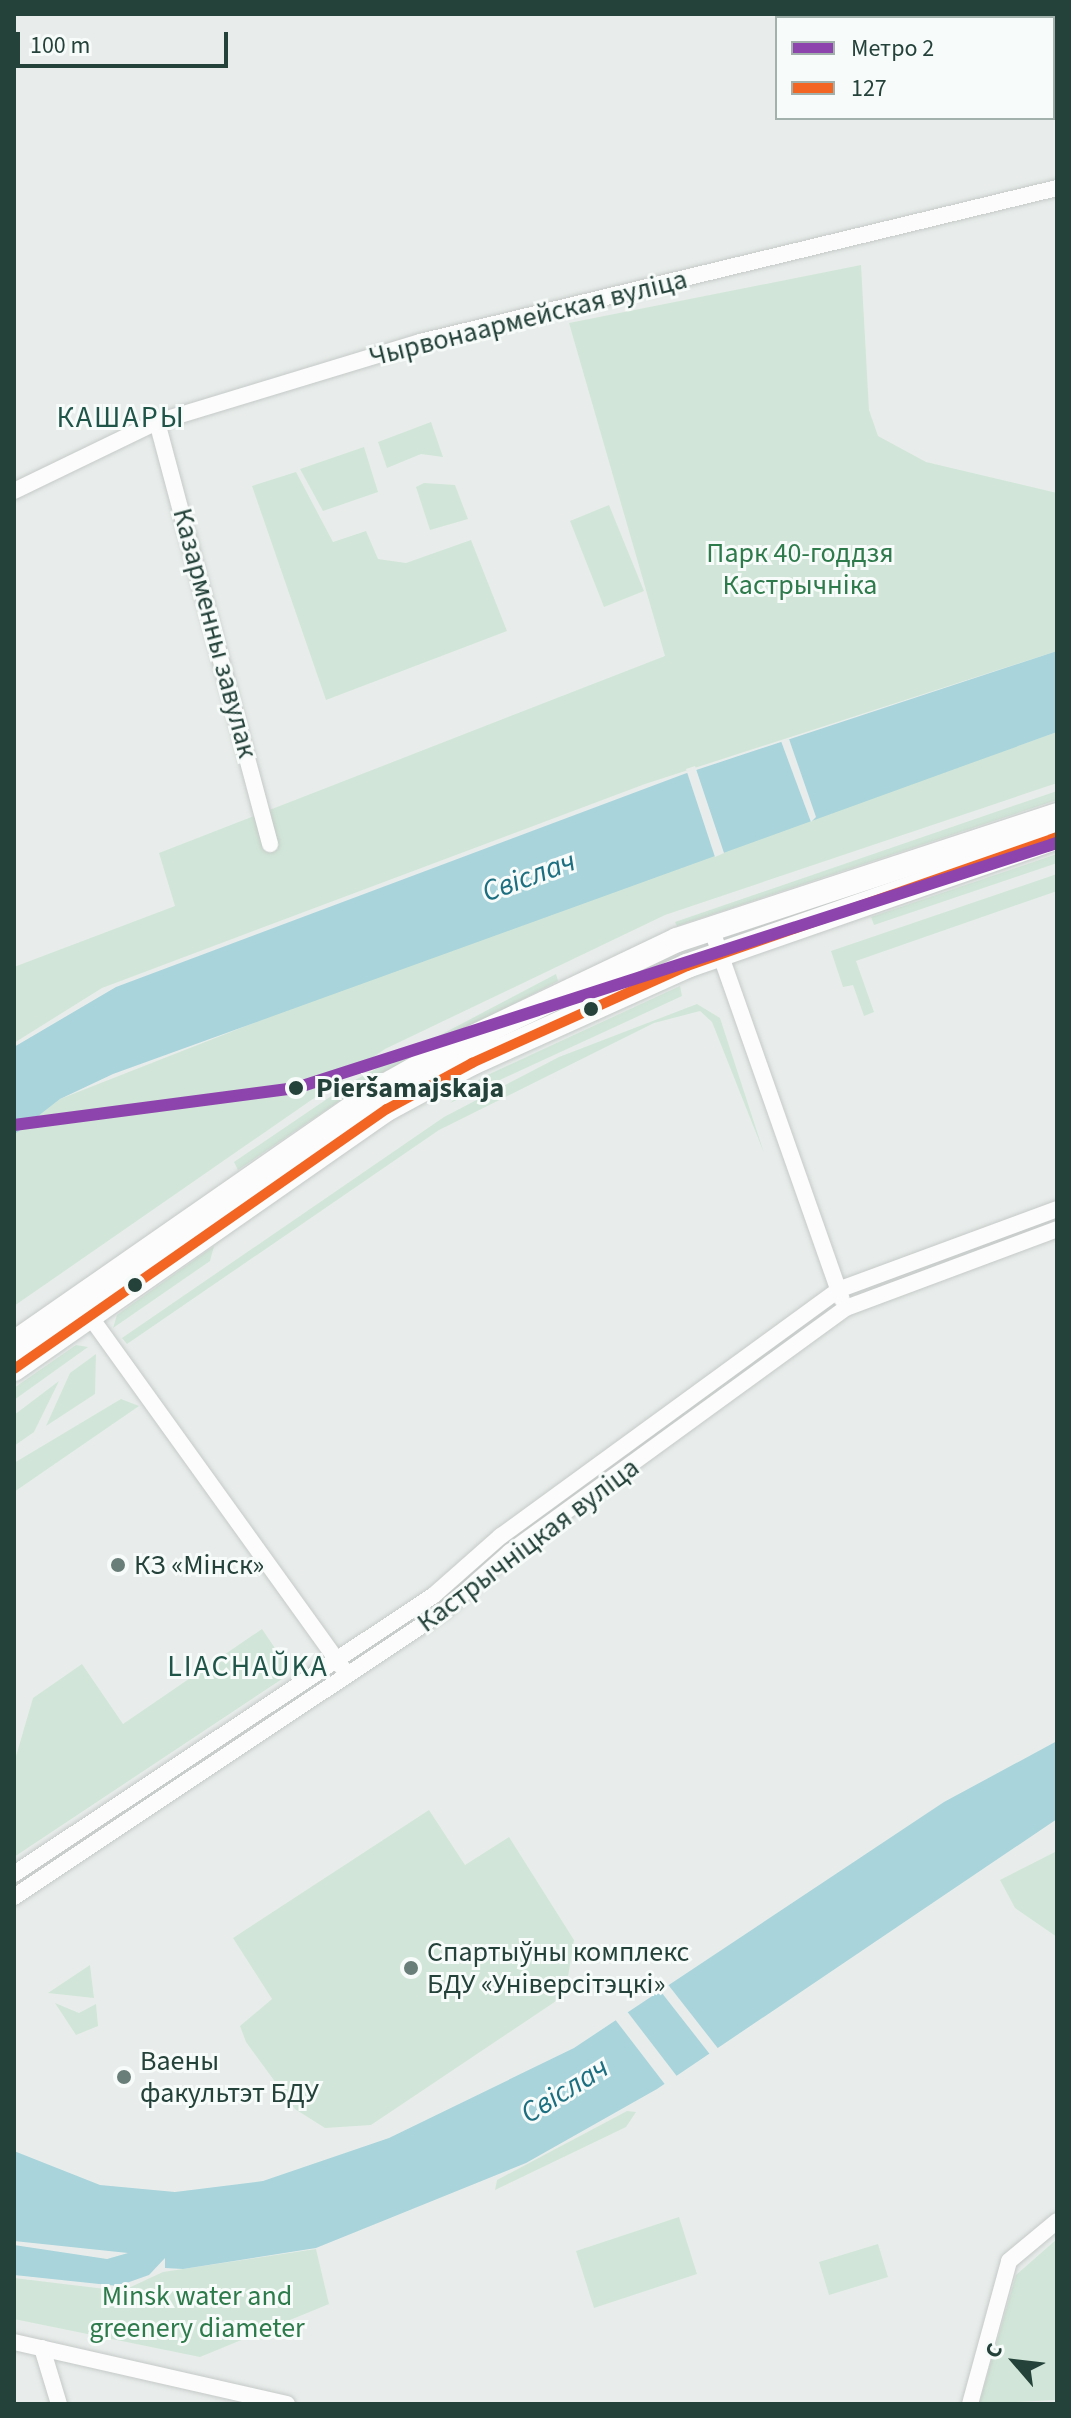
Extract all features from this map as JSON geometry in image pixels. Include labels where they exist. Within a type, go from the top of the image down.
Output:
[{"type":"main road","points":[[14,1369],[89,1315],[379,1089],[461,1043],[711,928],[1057,815]]},
{"type":"main road","points":[[14,1343],[225,1207],[387,1109],[472,1063],[722,954],[1057,837]]},
{"type":"street","name":"Чырвонаармейская вуліца","points":[[14,491],[157,422],[420,342],[1057,188]]},
{"type":"street","name":"Казарменны завулак","points":[[157,422],[270,844]]},
{"type":"street","points":[[711,928],[846,1308]]},
{"type":"street","name":"Кастрычніцкая вуліца","points":[[14,1874],[337,1661],[838,1290],[1057,1209]]},
{"type":"street","name":"Кастрычніцкая вуліца","points":[[14,1897],[348,1677],[846,1308],[1057,1229]]},
{"type":"street","points":[[89,1315],[348,1677]]},
{"type":"street","points":[[970,2404],[1009,2261],[1057,2221]]},
{"type":"street","points":[[14,2342],[287,2404]]},
{"type":"street","points":[[42,2348],[59,2404]]},
{"type":"green space","name":"Парк 40-годдзя Кастрычніка","points":[[861,265],[869,410],[878,436],[926,462],[1057,493],[1057,651],[645,784],[352,894],[102,988],[14,1043],[14,967],[175,906],[159,853],[665,656],[569,323]]},
{"type":"green space","points":[[431,422],[443,457],[421,454],[387,468],[378,442]]},
{"type":"green space","points":[[364,447],[378,492],[323,511],[300,469]]},
{"type":"green space","points":[[296,472],[333,542],[366,531],[378,559],[406,563],[471,540],[507,631],[326,700],[252,486]]},
{"type":"green space","points":[[424,483],[455,485],[468,519],[430,530],[416,487]]},
{"type":"green space","points":[[609,505],[644,591],[604,607],[570,521]]},
{"type":"green space","points":[[1057,732],[1057,783],[665,915],[385,1049],[14,1306],[14,1135],[60,1099],[424,956]]},
{"type":"green space","points":[[1057,791],[1057,800],[677,926],[675,922]]},
{"type":"green space","points":[[1057,854],[1057,863],[874,925],[871,917]]},
{"type":"green space","points":[[1057,874],[1057,891],[856,961],[874,1012],[864,1016],[853,985],[843,987],[831,951]]},
{"type":"green space","points":[[556,974],[558,981],[376,1076],[238,1170],[234,1162],[355,1080]]},
{"type":"green space","points":[[680,986],[682,996],[450,1103],[481,1078]]},
{"type":"green space","points":[[697,1004],[720,1018],[764,1153],[712,1022],[700,1011],[654,1023],[439,1130],[127,1344],[122,1338],[444,1117],[559,1057]]},
{"type":"green space","points":[[214,1246],[210,1261],[113,1328],[117,1315]]},
{"type":"green space","points":[[76,1345],[88,1347],[14,1400],[14,1388]]},
{"type":"green space","points":[[96,1354],[95,1394],[46,1426],[70,1373]]},
{"type":"green space","points":[[59,1381],[34,1432],[14,1446],[14,1415]]},
{"type":"green space","points":[[121,1399],[139,1406],[14,1492],[14,1463]]},
{"type":"green space","points":[[262,1629],[285,1663],[285,1677],[14,1857],[14,1763],[33,1698],[82,1664],[123,1724]]},
{"type":"green space","name":"Спартыўны комплекс БДУ «Універсітэцкі»","points":[[429,1810],[465,1865],[509,1837],[574,1940],[565,1995],[371,2125],[325,2128],[295,2109],[246,2042],[240,2026],[272,1999],[233,1938]]},
{"type":"green space","points":[[1057,1851],[1057,1937],[1015,1908],[1000,1880]]},
{"type":"green space","points":[[90,1965],[94,1998],[48,1993]]},
{"type":"green space","points":[[55,2003],[79,2013],[96,2004],[98,2026],[76,2035]]},
{"type":"green space","points":[[627,2111],[636,2112],[626,2127],[495,2190],[497,2180]]},
{"type":"green space","points":[[679,2217],[697,2274],[594,2308],[576,2251]]},
{"type":"green space","points":[[1057,2239],[1057,2400],[979,2404],[1016,2275]]},
{"type":"green space","points":[[878,2244],[888,2277],[829,2295],[819,2262]]},
{"type":"green space","name":"Minsk water and greenery diameter","points":[[316,2249],[329,2304],[200,2357],[14,2319],[14,2278],[122,2291],[163,2272]]},
{"type":"water","name":"Свіслач","points":[[1057,651],[1057,732],[113,1074],[60,1099],[14,1135],[14,1047],[116,987],[684,774]]},
{"type":"water","name":"Свіслач","points":[[1057,1741],[1057,1819],[657,2089],[526,2163],[316,2248],[183,2269],[165,2268],[165,2258],[149,2275],[118,2286],[14,2275],[14,2245],[107,2259],[128,2253],[14,2241],[14,2151],[100,2185],[175,2192],[263,2181],[389,2138],[574,2048],[944,1802]]},
{"type":"pier","points":[[789,739],[816,817],[811,822],[781,741]]},
{"type":"pier","points":[[695,766],[724,853],[715,857],[686,769]]},
{"type":"pier","points":[[666,1982],[720,2051],[712,2057],[658,1988]]},
{"type":"pier","points":[[626,2010],[679,2079],[667,2087],[614,2018]]},
{"type":"metro line","name":"2","points":[[14,1125],[296,1088],[1057,843]]},
{"type":"transit line","name":"127","points":[[14,1369],[387,1109],[472,1063],[687,966],[1057,837]]},
{"type":"place","name":"Pieršamajskaja","points":[[296,1088]]},
{"type":"place","name":"КЗ «Мінск»","points":[[118,1565]]},
{"type":"place","name":"Спартыўны комплекс БДУ «Універсітэцкі»","points":[[411,1968]]},
{"type":"place","name":"Ваены факультэт БДУ","points":[[124,2077]]},
{"type":"district","name":"КАШАРЫ","points":[[121,418]]},
{"type":"district","name":"LIACHAŬKA","points":[[248,1667]]}]
